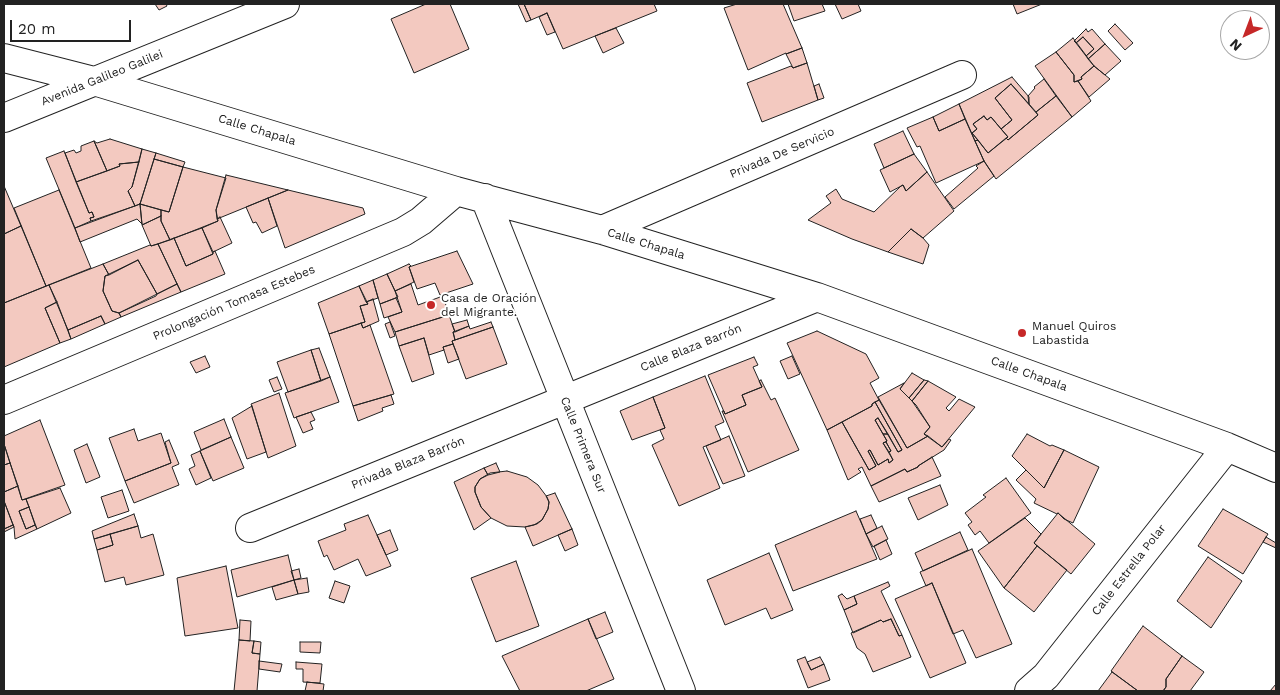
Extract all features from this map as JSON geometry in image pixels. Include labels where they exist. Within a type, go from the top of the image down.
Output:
[{"type":"street","name":"Avenida Galileo Galilei","points":[[4,118],[284,4]]},
{"type":"street","name":"Calle Chapala","points":[[4,58],[94,81],[456,191],[602,230],[817,297],[1227,447],[1276,468]]},
{"type":"street","name":"Privada De Servicio","points":[[602,230],[962,76]]},
{"type":"street","name":"Prolongación Tomasa Estebes","points":[[4,400],[402,232],[421,221],[456,191]]},
{"type":"street","name":"Calle Primera Sur","points":[[485,198],[681,691]]},
{"type":"street","name":"Calle Blaza Barrón","points":[[565,399],[817,297]]},
{"type":"street","name":"Privada Blaza Barrón","points":[[250,528],[565,399]]},
{"type":"street","name":"Calle Estrella Polar","points":[[1029,691],[1046,676],[1227,447]]},
{"type":"building","points":[[155,4],[166,4],[167,6],[159,10]]},
{"type":"building","points":[[426,4],[450,4],[469,49],[414,73],[391,19]]},
{"type":"building","points":[[518,4],[524,4],[531,20],[526,22]]},
{"type":"building","points":[[524,4],[654,4],[657,11],[563,49],[547,13],[531,20]]},
{"type":"building","points":[[737,4],[783,4],[802,48],[748,70],[724,8]]},
{"type":"building","points":[[788,4],[822,4],[825,11],[794,21]]},
{"type":"building","points":[[835,4],[858,4],[861,11],[842,19]]},
{"type":"building","points":[[1013,4],[1042,4],[1017,14]]},
{"type":"building","points":[[547,13],[555,32],[547,35],[539,17]]},
{"type":"building","points":[[1115,24],[1133,43],[1125,50],[1108,31]]},
{"type":"building","points":[[616,28],[624,43],[603,53],[595,36]]},
{"type":"building","points":[[1086,29],[1088,32],[1092,29],[1105,44],[1088,59],[1086,56],[1094,49],[1083,37],[1076,43],[1074,41]]},
{"type":"building","points":[[1083,37],[1094,49],[1086,56],[1076,43]]},
{"type":"building","points":[[1073,38],[1094,66],[1081,77],[1082,79],[1074,82],[1074,75],[1056,52]]},
{"type":"building","points":[[1105,44],[1121,61],[1105,75],[1088,59]]},
{"type":"building","points":[[802,48],[807,63],[793,68],[786,54]]},
{"type":"building","points":[[1056,52],[1074,75],[1074,82],[1078,81],[1091,101],[1072,117],[1035,66]]},
{"type":"building","points":[[807,63],[818,100],[762,122],[747,83],[791,66],[793,68]]},
{"type":"building","points":[[1094,66],[1110,79],[1089,97],[1078,81]]},
{"type":"building","points":[[1012,77],[1029,97],[1029,104],[1011,84],[995,98],[1012,120],[1001,129],[991,117],[987,120],[984,116],[973,124],[977,129],[972,133],[978,140],[975,141],[959,104]]},
{"type":"building","points":[[1044,79],[1056,96],[1036,112],[1029,104],[1028,96],[1034,87]]},
{"type":"building","points":[[819,84],[824,98],[818,100],[814,86]]},
{"type":"building","points":[[1011,84],[1038,115],[1008,140],[1006,138],[1008,137],[1001,129],[1012,120],[995,98]]},
{"type":"building","points":[[1056,96],[1072,117],[996,179],[984,161],[975,141],[978,140],[988,153],[1006,138],[1008,140],[1038,115],[1036,112]]},
{"type":"building","points":[[959,104],[965,119],[939,131],[933,117]]},
{"type":"building","points":[[984,116],[987,120],[991,117],[1008,137],[988,153],[972,133],[977,129],[973,124]]},
{"type":"building","points":[[933,117],[939,131],[965,119],[984,161],[936,183],[920,146],[917,147],[907,128]]},
{"type":"building","points":[[903,131],[914,154],[884,168],[874,144]]},
{"type":"building","points":[[110,139],[142,149],[139,162],[119,164],[120,166],[107,171],[94,141],[97,143]]},
{"type":"building","points":[[94,141],[107,171],[76,182],[65,153],[74,150],[76,153],[81,151],[81,146]]},
{"type":"building","points":[[142,149],[156,153],[140,204],[135,206],[128,191],[132,187]]},
{"type":"building","points":[[64,151],[89,213],[92,212],[94,217],[90,218],[91,221],[75,228],[46,158]]},
{"type":"building","points":[[156,153],[185,162],[183,167],[154,159]]},
{"type":"building","points":[[914,154],[927,172],[906,191],[903,185],[890,192],[880,170]]},
{"type":"building","points":[[154,159],[183,167],[169,212],[140,204]]},
{"type":"building","points":[[984,161],[994,176],[954,209],[945,197],[978,168],[976,166]]},
{"type":"building","points":[[139,162],[132,187],[128,191],[135,206],[91,221],[90,218],[94,217],[92,212],[89,213],[76,182],[120,166],[119,164]]},
{"type":"building","points":[[183,167],[226,178],[216,210],[218,221],[170,240],[161,221],[161,210],[169,212]]},
{"type":"building","points":[[927,172],[954,211],[923,238],[911,229],[888,252],[808,220],[831,203],[826,196],[836,189],[842,199],[874,212],[901,186],[903,185],[906,191]]},
{"type":"building","points":[[226,175],[288,190],[217,219],[216,210]]},
{"type":"building","points":[[4,186],[21,226],[4,234]]},
{"type":"building","points":[[59,190],[91,268],[46,286],[14,208]]},
{"type":"building","points":[[288,190],[363,208],[365,214],[285,248],[268,198]]},
{"type":"building","points":[[268,198],[277,226],[262,233],[256,222],[253,223],[246,207]]},
{"type":"building","points":[[140,204],[161,210],[161,216],[142,225]]},
{"type":"building","points":[[140,204],[142,224],[137,219],[80,242],[75,228]]},
{"type":"building","points":[[161,216],[161,221],[170,240],[151,246],[142,225]]},
{"type":"building","points":[[220,217],[232,243],[213,252],[202,228],[218,221],[217,219]]},
{"type":"building","points":[[21,226],[46,286],[4,303],[4,234]]},
{"type":"building","points":[[202,228],[213,254],[186,266],[174,238]]},
{"type":"building","points":[[911,229],[929,245],[923,264],[888,252]]},
{"type":"building","points":[[174,238],[186,266],[213,254],[215,251],[225,274],[181,292],[158,244]]},
{"type":"building","points":[[158,244],[177,284],[157,294],[138,260],[109,275],[103,264],[150,245]]},
{"type":"building","points":[[457,251],[473,284],[440,295],[435,283],[417,289],[409,267]]},
{"type":"building","points":[[138,260],[157,294],[156,296],[119,313],[112,311],[103,291],[105,276]]},
{"type":"building","points":[[103,264],[109,275],[105,276],[103,291],[112,311],[119,313],[121,317],[105,324],[101,316],[68,330],[49,285]]},
{"type":"building","points":[[409,264],[414,282],[395,291],[387,274]]},
{"type":"building","points":[[387,274],[398,297],[380,304],[373,280]]},
{"type":"building","points":[[373,280],[378,298],[366,302],[359,286]]},
{"type":"building","points":[[177,284],[181,292],[121,317],[119,313]]},
{"type":"building","points":[[411,284],[418,305],[443,296],[449,315],[395,332],[388,317],[402,312],[395,291]]},
{"type":"building","points":[[49,285],[57,302],[45,308],[60,343],[4,367],[4,303]]},
{"type":"building","points":[[359,286],[368,304],[360,306],[365,322],[329,334],[318,303]]},
{"type":"building","points":[[396,298],[402,312],[384,318],[380,304]]},
{"type":"building","points":[[373,299],[379,321],[363,328],[361,323],[365,322],[360,306],[368,304],[366,302]]},
{"type":"building","points":[[57,302],[71,339],[60,343],[45,308]]},
{"type":"building","points":[[449,315],[455,332],[453,332],[455,340],[452,341],[453,344],[443,347],[444,350],[429,355],[424,338],[399,346],[395,332]]},
{"type":"building","points":[[101,316],[105,324],[71,339],[68,330]]},
{"type":"building","points":[[467,320],[469,326],[455,332],[452,324]]},
{"type":"building","points":[[390,322],[395,336],[390,338],[385,324]]},
{"type":"building","points":[[491,322],[493,327],[455,340],[453,332],[469,326],[470,329]]},
{"type":"building","points":[[361,323],[363,328],[370,325],[394,394],[353,406],[329,334]]},
{"type":"building","points":[[493,327],[507,364],[466,379],[452,341]]},
{"type":"building","points":[[817,331],[866,354],[879,378],[870,383],[879,400],[872,404],[872,406],[827,430],[787,343]]},
{"type":"building","points":[[424,338],[434,374],[412,382],[399,346]]},
{"type":"building","points":[[453,344],[459,359],[448,363],[443,347]]},
{"type":"building","points":[[319,348],[330,377],[321,381],[311,350]]},
{"type":"building","points":[[311,350],[321,381],[288,392],[277,362]]},
{"type":"building","points":[[205,356],[210,367],[196,373],[190,362]]},
{"type":"building","points":[[792,356],[800,374],[788,379],[780,361]]},
{"type":"building","points":[[754,357],[758,365],[753,367],[762,387],[742,395],[746,405],[725,414],[708,375]]},
{"type":"building","points":[[912,373],[924,380],[909,398],[900,389]]},
{"type":"building","points":[[705,376],[724,422],[715,426],[721,440],[703,447],[720,488],[679,506],[652,445],[664,439],[660,430],[665,428],[653,397]]},
{"type":"building","points":[[277,377],[282,389],[274,392],[269,380]]},
{"type":"building","points":[[330,377],[339,402],[294,418],[285,393]]},
{"type":"building","points":[[761,380],[771,400],[775,398],[799,450],[748,472],[722,411],[725,414],[746,405],[742,395],[762,387],[759,381]]},
{"type":"building","points":[[924,380],[928,381],[912,401],[909,398]]},
{"type":"building","points":[[928,381],[956,397],[946,408],[949,411],[959,399],[975,407],[942,447],[924,434],[930,427],[912,401]]},
{"type":"building","points":[[904,383],[900,389],[916,405],[930,427],[924,434],[928,436],[907,448],[878,397]]},
{"type":"building","points":[[279,393],[296,446],[268,458],[251,404]]},
{"type":"building","points":[[391,395],[394,404],[382,408],[383,411],[358,421],[353,406]]},
{"type":"building","points":[[653,397],[665,428],[632,440],[620,411]]},
{"type":"building","points":[[879,400],[907,448],[928,436],[942,447],[949,439],[951,440],[944,450],[918,467],[907,472],[905,469],[871,486],[862,467],[858,469],[861,472],[848,480],[827,430],[842,422],[869,470],[876,466],[868,451],[870,450],[878,465],[888,459],[889,463],[893,460],[883,434],[888,434],[898,452],[902,450],[875,402]]},
{"type":"building","points":[[875,402],[902,450],[898,452],[878,418],[875,420],[887,441],[883,443],[893,460],[889,463],[888,459],[878,465],[870,450],[868,451],[876,466],[869,470],[842,422],[872,406]]},
{"type":"building","points":[[252,406],[266,452],[247,459],[232,418]]},
{"type":"building","points":[[311,412],[315,420],[310,422],[313,429],[303,433],[296,417]]},
{"type":"building","points":[[878,418],[888,434],[883,434],[875,420]]},
{"type":"building","points":[[224,419],[231,437],[201,450],[194,432]]},
{"type":"building","points":[[40,420],[65,485],[22,500],[4,444],[4,436]]},
{"type":"building","points":[[134,429],[138,441],[161,433],[171,463],[125,481],[109,438]]},
{"type":"building","points":[[1027,434],[1050,446],[1052,445],[1064,450],[1044,488],[1012,456]]},
{"type":"building","points":[[729,436],[745,476],[723,484],[706,446]]},
{"type":"building","points":[[231,437],[244,468],[213,481],[200,451]]},
{"type":"building","points":[[169,440],[179,464],[172,467],[179,485],[134,503],[125,481],[171,463],[165,442]]},
{"type":"building","points":[[886,442],[891,451],[889,452],[883,443]]},
{"type":"building","points":[[4,444],[10,463],[4,465]]},
{"type":"building","points":[[87,444],[100,477],[86,483],[74,450]]},
{"type":"building","points":[[1064,450],[1099,467],[1073,523],[1064,519],[1058,513],[1034,503],[1036,499],[1016,480],[1026,470],[1044,488]]},
{"type":"building","points":[[200,451],[211,478],[196,485],[189,469],[195,466],[191,455]]},
{"type":"building","points":[[932,457],[941,476],[879,502],[871,486],[905,469],[907,472],[918,467]]},
{"type":"building","points":[[10,463],[18,486],[4,492],[4,465]]},
{"type":"building","points":[[496,463],[500,472],[488,475],[484,468]]},
{"type":"building","points":[[484,468],[488,475],[480,479],[475,487],[475,492],[481,507],[491,518],[474,530],[454,482]]},
{"type":"building","points":[[507,471],[527,477],[538,485],[547,497],[549,502],[548,509],[542,520],[537,524],[525,527],[507,526],[491,518],[481,507],[475,492],[475,487],[480,479],[490,473]]},
{"type":"building","points":[[1006,478],[1031,513],[989,543],[980,531],[975,535],[968,525],[972,522],[965,513],[986,497],[983,495]]},
{"type":"building","points":[[940,485],[948,505],[918,520],[908,498]]},
{"type":"building","points":[[18,486],[22,500],[26,499],[29,507],[19,511],[26,529],[35,525],[37,529],[15,539],[14,527],[4,501],[4,492]]},
{"type":"building","points":[[60,488],[71,513],[37,529],[26,499]]},
{"type":"building","points":[[122,490],[129,511],[108,518],[101,497]]},
{"type":"building","points":[[555,493],[572,529],[533,546],[525,527],[534,525],[542,520],[548,509],[549,502],[546,496]]},
{"type":"building","points":[[4,501],[13,525],[4,529]]},
{"type":"building","points":[[29,507],[35,525],[26,529],[19,511]]},
{"type":"building","points":[[1223,509],[1268,534],[1243,574],[1198,546]]},
{"type":"building","points":[[856,511],[877,559],[793,591],[775,545]]},
{"type":"building","points":[[1058,513],[1095,544],[1071,574],[1034,543]]},
{"type":"building","points":[[134,514],[138,526],[94,539],[92,531]]},
{"type":"building","points":[[368,515],[391,566],[366,576],[358,559],[334,570],[327,555],[324,557],[318,541],[346,530],[344,524]]},
{"type":"building","points":[[871,515],[877,528],[866,534],[860,519]]},
{"type":"building","points":[[1025,518],[1041,534],[1034,543],[1037,546],[1004,588],[978,551]]},
{"type":"building","points":[[13,525],[14,527],[4,532],[4,529]]},
{"type":"building","points":[[138,526],[141,538],[153,534],[164,575],[126,585],[124,577],[105,582],[97,550],[113,545],[110,534]]},
{"type":"building","points":[[882,526],[888,539],[873,547],[866,534]]},
{"type":"building","points":[[572,529],[578,545],[565,551],[558,535]]},
{"type":"building","points":[[390,530],[398,550],[386,555],[377,535]]},
{"type":"building","points":[[960,532],[968,550],[923,571],[915,553]]},
{"type":"building","points":[[110,534],[113,545],[97,550],[94,539]]},
{"type":"building","points":[[1266,537],[1276,543],[1276,548],[1263,542]]},
{"type":"building","points":[[886,540],[892,554],[880,560],[874,546]]},
{"type":"building","points":[[1037,546],[1067,570],[1034,612],[1004,588]]},
{"type":"building","points":[[972,549],[1012,644],[976,658],[963,630],[953,634],[932,583],[926,586],[920,572]]},
{"type":"building","points":[[769,553],[793,610],[771,619],[766,608],[725,625],[707,580]]},
{"type":"building","points":[[288,555],[294,580],[237,597],[231,570]]},
{"type":"building","points":[[1208,557],[1242,581],[1211,628],[1177,601]]},
{"type":"building","points":[[516,561],[539,626],[496,642],[471,578]]},
{"type":"building","points":[[226,566],[238,628],[185,636],[177,578]]},
{"type":"building","points":[[299,569],[301,578],[294,580],[291,571]]},
{"type":"building","points":[[307,578],[309,592],[298,594],[294,580]]},
{"type":"building","points":[[294,580],[298,594],[276,600],[272,587]]},
{"type":"building","points":[[335,581],[350,586],[344,603],[329,598]]},
{"type":"building","points":[[888,582],[890,586],[881,591],[902,635],[899,636],[891,619],[883,622],[881,620],[853,633],[844,610],[857,604],[854,596]]},
{"type":"building","points":[[932,583],[966,663],[930,678],[895,599]]},
{"type":"building","points":[[842,594],[847,599],[854,596],[857,604],[844,610],[838,596]]},
{"type":"building","points":[[605,612],[613,632],[596,639],[588,619]]},
{"type":"building","points":[[588,619],[614,679],[586,691],[520,691],[502,656]]},
{"type":"building","points":[[891,619],[899,636],[902,635],[911,657],[873,672],[865,654],[857,648],[851,633],[881,620],[883,622]]},
{"type":"building","points":[[240,620],[251,621],[250,641],[239,640]]},
{"type":"building","points":[[1143,626],[1182,656],[1166,679],[1166,687],[1163,691],[1138,691],[1111,671]]},
{"type":"building","points":[[239,640],[254,641],[252,653],[260,654],[257,691],[234,691]]},
{"type":"building","points":[[254,641],[261,642],[260,654],[252,653]]},
{"type":"building","points":[[300,642],[321,642],[320,653],[300,652]]},
{"type":"building","points":[[1182,656],[1204,672],[1190,691],[1163,691],[1166,687],[1166,679]]},
{"type":"building","points":[[805,657],[811,670],[824,664],[830,680],[808,688],[797,660]]},
{"type":"building","points":[[820,657],[824,664],[811,670],[807,662]]},
{"type":"building","points":[[259,661],[282,664],[280,672],[259,669]]},
{"type":"building","points":[[296,662],[322,664],[320,683],[303,682],[303,669],[296,669]]},
{"type":"building","points":[[1112,672],[1138,691],[1098,691]]},
{"type":"building","points":[[307,682],[324,684],[323,691],[305,691]]},
{"type":"building","points":[[1276,684],[1276,691],[1270,691]]},
{"type":"place","name":"Casa de Oración del Migrante.","points":[[431,305]]},
{"type":"place","name":"Manuel Quiros Labastida","points":[[1022,333]]}]
